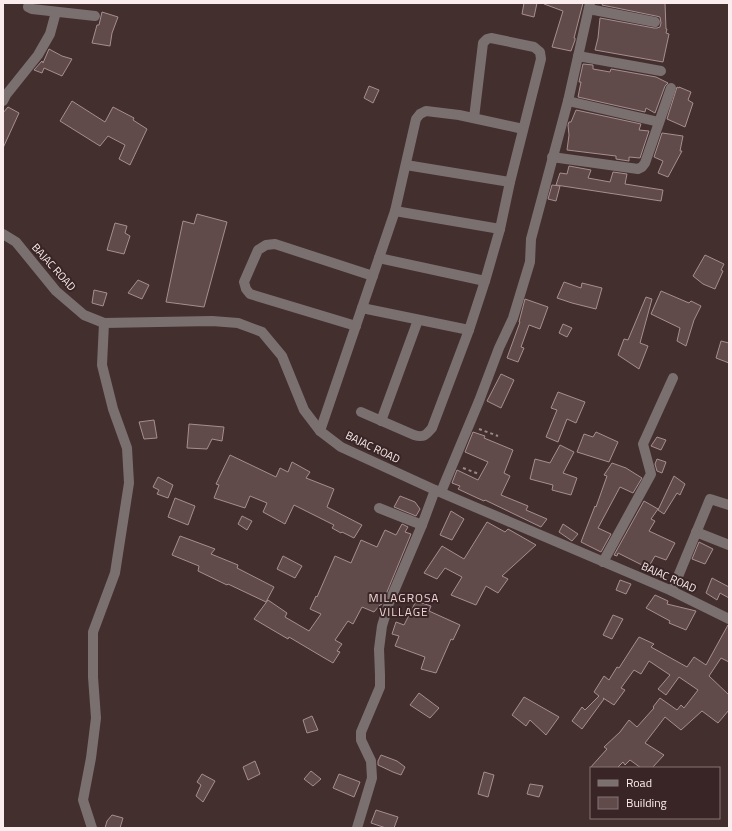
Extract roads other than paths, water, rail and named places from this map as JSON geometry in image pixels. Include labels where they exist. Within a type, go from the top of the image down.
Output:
[{"type":"street","points":[[29,3],[28,7],[32,10],[95,16]]},
{"type":"street","points":[[357,828],[372,778],[371,761],[361,740],[361,732],[380,687],[379,649],[382,626],[389,603],[422,525],[452,464],[499,348],[513,318],[530,262],[531,239],[568,101],[589,6],[655,22]]},
{"type":"street","points":[[3,101],[6,95],[38,55],[50,34],[56,12]]},
{"type":"street","points":[[361,412],[420,437],[426,435],[432,428],[469,330],[500,229],[510,182],[541,59],[540,52],[534,47],[491,38],[487,39],[483,43],[474,118]]},
{"type":"street","points":[[578,56],[662,71]]},
{"type":"street","points":[[552,157],[638,169],[642,167],[645,164],[671,88]]},
{"type":"street","points":[[568,101],[659,122]]},
{"type":"street","points":[[320,431],[395,211],[416,119],[420,114],[426,111],[474,118],[523,129]]},
{"type":"street","points":[[406,165],[510,182]]},
{"type":"street","points":[[395,211],[500,229]]},
{"type":"street","name":"BAJAC ROAD","points":[[3,234],[16,242],[56,292],[84,314],[104,323],[212,321],[238,323],[262,332],[282,356],[304,410],[320,431],[341,447],[438,491],[672,591],[729,619]]},
{"type":"street","points":[[356,326],[250,294],[246,289],[244,282],[258,250],[266,245],[274,244],[373,276]]},
{"type":"street","points":[[379,258],[485,281]]},
{"type":"street","points":[[362,308],[469,330]]},
{"type":"street","points":[[381,421],[418,320]]},
{"type":"street","points":[[92,828],[83,800],[91,758],[96,718],[93,677],[93,632],[115,573],[129,483],[127,448],[113,409],[102,365],[104,323]]},
{"type":"street","points":[[603,562],[650,474],[643,444],[673,378]]},
{"type":"street","points":[[672,591],[710,499],[729,505]]},
{"type":"street","points":[[379,508],[422,525]]},
{"type":"street","points":[[696,532],[729,545]]},
{"type":"district","name":"MILAGROSA VILLAGE","points":[[404,605]]}]
